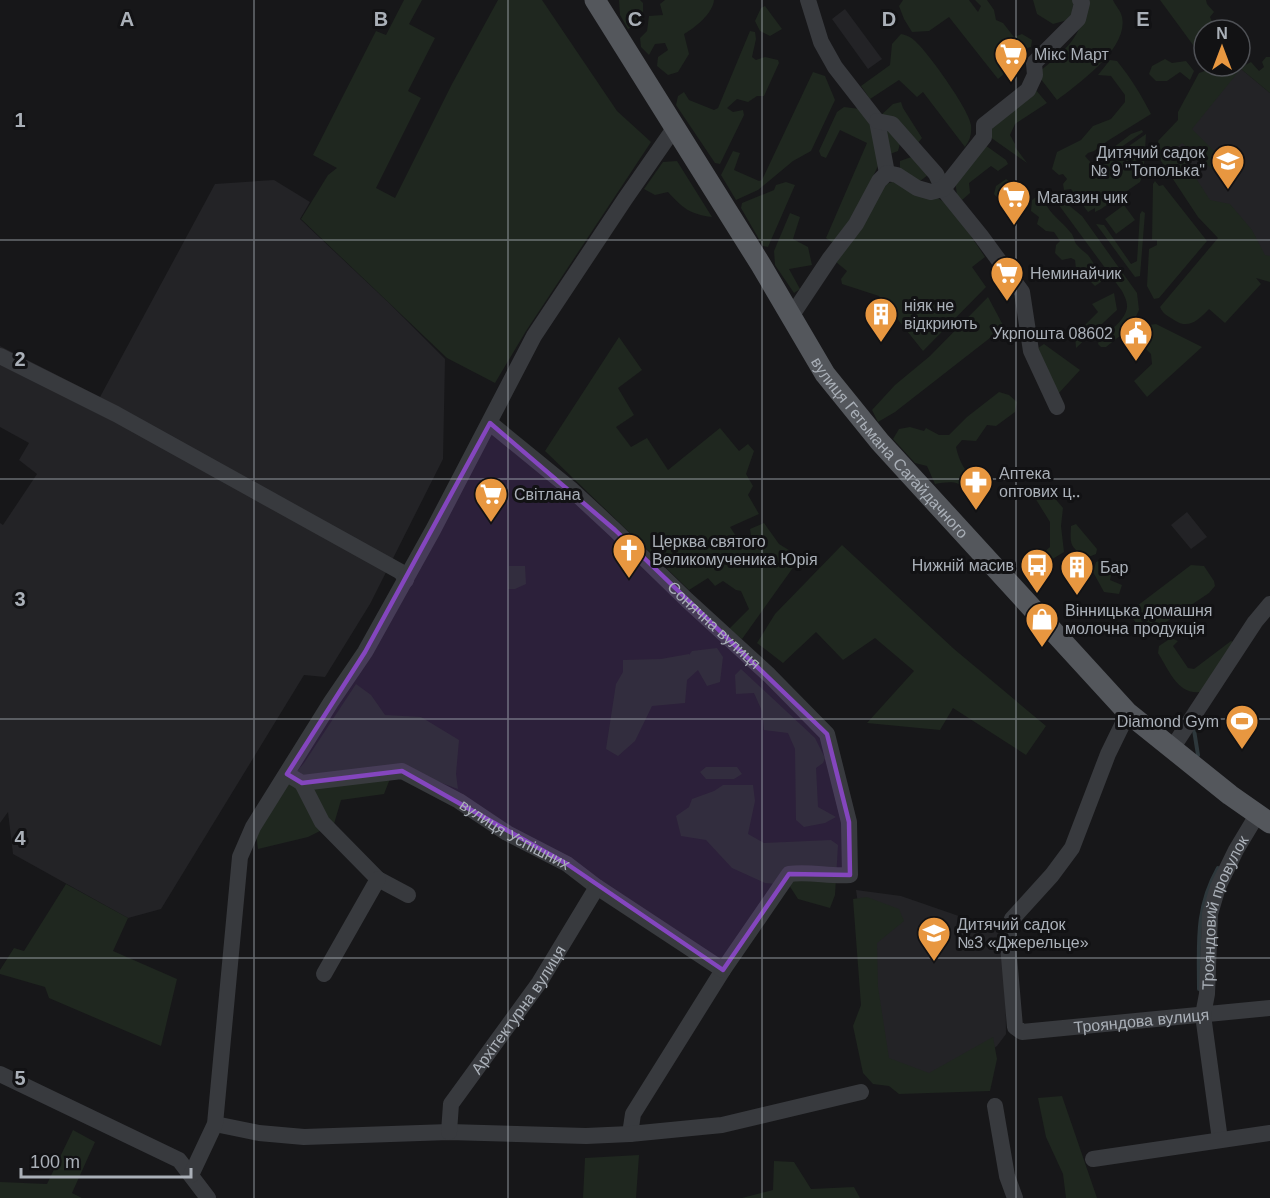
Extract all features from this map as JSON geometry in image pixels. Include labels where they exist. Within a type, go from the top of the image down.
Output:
[{"type":"main road","name":"вулиця Гетьмана Сагайдачного","points":[[596,0],[825,374],[880,442],[1128,712],[1230,795],[1264,819]]},
{"type":"street","points":[[808,0],[821,42],[835,67],[877,121],[887,173]]},
{"type":"street","points":[[887,173],[897,175],[916,188],[931,192],[943,189],[984,137],[984,124],[1028,90],[1035,75],[1034,63],[1078,20],[1082,3],[1080,0]]},
{"type":"street","points":[[877,121],[892,124],[903,135],[936,174],[943,189],[1022,292],[1031,351],[1057,407]]},
{"type":"street","points":[[191,1175],[215,1124],[240,857],[253,827],[365,652],[490,423],[534,336],[675,127]]},
{"type":"street","points":[[789,315],[796,309],[856,224],[879,181],[887,173]]},
{"type":"street","points":[[0,356],[137,425],[401,572],[406,580]]},
{"type":"street","name":"Сонячна вулиця","points":[[490,423],[572,490],[769,675],[827,734],[849,822],[850,875],[835,877],[801,872],[789,874],[723,970]]},
{"type":"street","points":[[1173,747],[1255,622],[1270,604]]},
{"type":"street","name":"Трояндова вулиця","points":[[1128,712],[1108,754],[1072,848],[1052,875],[1012,919],[1007,933],[1015,1027],[1022,1032],[1270,1008]]},
{"type":"street","name":"вулиця Успішних","points":[[302,783],[402,771],[459,801],[507,832],[567,864],[597,887],[723,970]]},
{"type":"street","points":[[286,774],[302,783],[322,822],[378,879],[408,896]]},
{"type":"street","name":"Трояндовий провулок","points":[[1220,1140],[1203,1016],[1207,994],[1210,914],[1218,887],[1236,850],[1264,819]]},
{"type":"street","points":[[324,974],[378,879]]},
{"type":"street","name":"Архітектурна вулиця","points":[[449,1132],[451,1104],[539,983],[597,887]]},
{"type":"street","points":[[630,1134],[633,1114],[723,970]]},
{"type":"street","points":[[0,1074],[179,1160],[208,1198]]},
{"type":"street","points":[[215,1124],[259,1133],[304,1137],[449,1132],[586,1136],[630,1134],[722,1125],[861,1092]]},
{"type":"street","points":[[995,1106],[1007,1176],[1016,1198]]},
{"type":"street","points":[[1093,1159],[1270,1133]]},
{"type":"highlighted area","points":[[490,423],[615,530],[827,734],[849,822],[850,875],[789,874],[723,970],[567,864],[402,771],[302,783],[287,774],[365,652]]},
{"type":"shaded area","points":[[404,0],[422,0],[409,24],[435,38],[408,91],[421,98],[376,188],[395,198],[452,84],[498,0],[542,0],[617,111],[651,142],[526,331],[495,383],[447,358],[301,219],[328,175],[337,168],[313,155],[376,31],[386,35]]},
{"type":"shaded area","points":[[619,0],[640,0],[643,3],[643,20],[628,29],[620,15]]},
{"type":"shaded area","points":[[665,0],[714,0],[707,15],[684,34],[689,54],[678,72],[668,75],[657,66],[658,57],[668,50],[665,43],[655,44],[649,55],[641,47],[640,38],[647,31],[649,16],[663,15],[660,4]]},
{"type":"shaded area","points":[[903,0],[969,0],[978,12],[981,6],[975,0],[987,0],[994,10],[996,20],[1003,23],[1014,37],[1022,34],[1032,40],[1031,47],[1020,50],[1009,41],[1003,42],[1018,62],[998,79],[949,17],[929,31],[912,32],[899,6]]},
{"type":"shaded area","points":[[1033,0],[1074,0],[1071,19],[1053,24],[1037,14]]},
{"type":"shaded area","points":[[1082,0],[1113,0],[1122,17],[1122,29],[1118,41],[1100,64],[1057,100],[1037,74],[1064,50],[1077,34],[1083,13]]},
{"type":"shaded area","points":[[1160,0],[1206,0],[1214,12],[1210,18],[1192,18],[1192,44]]},
{"type":"shaded area","points":[[765,6],[782,29],[770,36],[760,31],[755,21],[761,8]]},
{"type":"shaded area","points":[[845,9],[882,59],[868,69],[832,19]]},
{"type":"shaded area","points":[[750,31],[755,32],[756,39],[752,57],[756,60],[765,57],[778,60],[779,63],[764,96],[757,96],[748,102],[737,99],[727,108],[733,112],[743,110],[744,115],[720,164],[715,163],[676,105],[678,96],[684,92],[689,100],[714,110],[718,108]]},
{"type":"shaded area","points":[[901,34],[912,38],[923,49],[964,108],[971,125],[970,137],[965,147],[923,92],[917,97],[899,80],[870,99],[861,86],[890,65],[892,44]]},
{"type":"shaded area","points":[[1266,57],[1270,57],[1270,93],[1252,78],[1252,63],[1259,71],[1264,67],[1262,62]]},
{"type":"shaded area","points":[[1165,59],[1172,63],[1186,61],[1192,68],[1192,76],[1190,80],[1180,72],[1167,81],[1156,81],[1149,74],[1152,66]]},
{"type":"shaded area","points":[[1110,60],[1117,61],[1122,67],[1151,114],[1085,156],[1092,164],[1131,134],[1142,130],[1143,132],[1094,166],[1092,165],[1091,173],[1146,134],[1144,165],[1146,169],[1138,175],[1142,177],[1140,182],[1101,209],[1095,212],[1095,208],[1088,212],[1071,189],[1064,190],[1063,184],[1067,179],[1063,174],[1059,175],[1052,169],[1057,152],[1081,140],[1093,126],[1111,119],[1125,102],[1125,95],[1111,76],[1098,75]]},
{"type":"shaded area","points":[[813,72],[825,76],[835,100],[811,151],[793,161],[758,190],[736,200],[721,175],[733,151],[740,153],[734,170],[759,181],[762,180]]},
{"type":"shaded area","points":[[1196,78],[1233,78],[1192,129],[1223,160],[1213,170],[1182,143],[1175,149],[1210,200],[1230,204],[1252,230],[1265,255],[1270,256],[1270,282],[1256,278],[1261,284],[1225,323],[1209,309],[1189,324],[1179,323],[1160,307],[1218,238],[1198,217],[1161,161],[1158,141],[1178,120],[1178,112]]},
{"type":"shaded area","name":"Дитячий садок № 9 \"Тополька\"","points":[[1230,78],[1252,78],[1270,93],[1270,269],[1160,152]]},
{"type":"shaded area","points":[[1035,89],[1047,103],[1015,124],[1010,135],[1015,147],[1027,163],[990,137],[991,127]]},
{"type":"shaded area","points":[[901,102],[922,138],[916,145],[901,140],[898,151],[890,154],[879,117],[893,104]]},
{"type":"shaded area","points":[[844,107],[860,109],[874,128],[880,161],[859,209],[833,243],[826,238],[867,143],[840,130],[826,158],[821,156],[819,151],[837,112]]},
{"type":"shaded area","points":[[985,145],[1006,160],[1008,164],[998,171],[991,166],[969,183],[970,193],[962,200],[957,195],[955,181]]},
{"type":"shaded area","points":[[917,155],[929,174],[919,182],[900,169],[900,161]]},
{"type":"shaded area","points":[[677,161],[712,217],[687,209],[668,192],[655,195],[644,189],[663,162]]},
{"type":"shaded area","points":[[1006,179],[1015,185],[1016,194],[1002,203],[994,194],[996,186]]},
{"type":"shaded area","points":[[274,180],[310,202],[300,219],[445,359],[443,459],[370,604],[325,677],[304,675],[161,909],[128,918],[13,854],[8,812],[0,823],[0,523],[3,525],[37,474],[19,460],[29,443],[0,427],[0,346],[100,397],[215,184]]},
{"type":"shaded area","points":[[895,181],[934,196],[951,206],[985,257],[972,267],[986,287],[923,351],[879,296],[842,284],[841,279],[847,271],[836,262],[886,184]]},
{"type":"shaded area","points":[[1155,181],[1159,186],[1163,185],[1207,241],[1159,298],[1154,299],[1147,286],[1149,249],[1157,245],[1157,240],[1152,240],[1153,184]]},
{"type":"shaded area","points":[[786,182],[795,185],[768,247],[763,246],[741,208],[742,203],[774,190],[776,185]]},
{"type":"shaded area","points":[[1051,191],[1082,216],[1137,293],[1139,310],[1131,327],[1106,347],[1098,344],[1099,340],[1117,325],[1124,315],[1126,300],[1122,291],[1050,193]]},
{"type":"shaded area","points":[[1036,197],[1044,200],[1052,213],[1072,234],[1077,245],[1088,255],[1102,274],[1101,282],[1095,286],[1088,279],[1088,275],[1076,269],[1075,260],[1071,258],[1062,260],[1055,253],[1056,245],[1060,241],[1054,232],[1046,231],[1037,224],[1039,217],[1031,211],[1032,200]]},
{"type":"shaded area","points":[[1124,205],[1135,220],[1116,234],[1105,219]]},
{"type":"shaded area","points":[[1142,211],[1145,213],[1140,276],[1135,277],[1096,224],[1104,225],[1131,264],[1137,261]]},
{"type":"shaded area","points":[[790,213],[800,217],[793,239],[808,247],[812,265],[789,269],[800,289],[794,293],[775,265],[774,251]]},
{"type":"shaded area","points":[[1114,293],[1117,310],[1076,348],[1075,335],[1098,312],[1092,304]]},
{"type":"shaded area","points":[[988,297],[1004,327],[895,412],[878,422],[872,410],[895,385],[930,356]]},
{"type":"shaded area","points":[[1156,324],[1202,347],[1147,397],[1134,381],[1152,364],[1151,354],[1141,344],[1140,335],[1149,325]]},
{"type":"shaded area","points":[[619,337],[642,370],[618,388],[634,415],[616,427],[631,447],[647,438],[668,470],[720,428],[739,451],[748,444],[754,451],[746,474],[753,486],[748,495],[759,514],[730,527],[744,548],[752,544],[750,529],[764,523],[779,544],[792,552],[797,562],[742,639],[729,629],[749,609],[741,591],[723,581],[715,586],[708,578],[689,590],[545,451]]},
{"type":"shaded area","points":[[1044,344],[1080,370],[1058,394],[1038,348]]},
{"type":"shaded area","points":[[999,392],[1009,395],[1017,402],[1015,412],[996,426],[987,425],[976,441],[962,440],[956,447],[963,466],[977,480],[974,487],[967,489],[952,482],[935,484],[927,466],[915,463],[893,439],[899,429],[910,427],[924,431],[926,428],[939,435],[949,435],[967,417]]},
{"type":"shaded area","points":[[1047,489],[1063,508],[1061,526],[1064,552],[1036,569],[1034,561],[1050,547],[1050,522],[1032,493]]},
{"type":"shaded area","points":[[1187,512],[1207,537],[1191,549],[1171,525]]},
{"type":"shaded area","points":[[1076,524],[1097,549],[1096,554],[1086,558],[1074,548],[1071,542],[1071,526]]},
{"type":"shaded area","points":[[842,545],[954,649],[1046,726],[1026,755],[953,708],[940,730],[867,723],[914,671],[875,638],[843,660],[816,632],[783,663],[757,643],[775,614]]},
{"type":"shaded area","points":[[1104,559],[1113,567],[1110,580],[1122,585],[1119,594],[1104,592],[1093,572],[1096,562]]},
{"type":"shaded area","points":[[1191,565],[1204,566],[1215,586],[1209,593],[1151,632],[1143,631],[1133,619],[1133,609]]},
{"type":"shaded area","points":[[509,566],[525,566],[526,584],[515,589],[508,589]]},
{"type":"shaded area","points":[[1171,638],[1178,641],[1173,646],[1188,668],[1194,669],[1231,641],[1237,644],[1205,691],[1196,692],[1188,691],[1176,682],[1158,653],[1159,646]]},
{"type":"shaded area","points":[[717,648],[723,657],[720,682],[707,686],[698,670],[687,680],[685,703],[652,706],[635,741],[618,756],[606,749],[616,684],[623,672],[623,660],[661,659],[689,655],[692,651]]},
{"type":"shaded area","points":[[741,669],[815,738],[825,758],[823,763],[816,768],[818,807],[836,817],[825,823],[804,827],[796,820],[795,749],[788,733],[764,730],[762,711],[754,693],[736,694],[735,675]]},
{"type":"shaded area","points":[[356,684],[371,695],[385,715],[421,717],[459,740],[456,774],[458,789],[395,766],[384,794],[341,800],[334,824],[308,837],[258,849],[256,834],[282,789],[304,763]]},
{"type":"shaded area","points":[[706,767],[737,767],[742,774],[734,779],[706,779],[700,772]]},
{"type":"shaded area","points":[[723,785],[753,785],[755,801],[748,834],[764,843],[831,840],[838,845],[835,895],[830,908],[798,899],[789,885],[765,883],[732,868],[706,840],[681,836],[676,816],[689,807],[692,799]]},
{"type":"shaded area","points":[[66,884],[128,918],[113,951],[177,979],[161,1046],[49,998],[45,987],[0,974],[0,970],[14,948],[24,951]]},
{"type":"shaded area","name":"Дитячий садок №3 «Джерельце»","points":[[856,890],[901,896],[1005,932],[1006,1034],[997,1046],[972,1063],[934,1077],[883,1076]]},
{"type":"shaded area","points":[[867,897],[899,909],[904,921],[877,943],[878,987],[889,1058],[929,1073],[993,1037],[997,1059],[990,1091],[899,1094],[889,1086],[873,1084],[863,1073],[853,1026],[861,1005],[853,899]]},
{"type":"shaded area","points":[[1062,1096],[1097,1198],[1066,1198],[1063,1174],[1046,1137],[1038,1098]]},
{"type":"shaded area","points":[[73,1130],[95,1142],[72,1193],[82,1198],[0,1198],[0,1182],[47,1184]]},
{"type":"shaded area","points":[[639,1155],[636,1198],[583,1198],[585,1158]]},
{"type":"shaded area","points":[[774,1161],[794,1162],[811,1189],[854,1187],[860,1198],[742,1198],[773,1190]]},
{"type":"waterway","points":[[1194,730],[1198,755]]},
{"type":"waterway","points":[[1199,989],[1199,942],[1202,912],[1205,898],[1218,868]]},
{"type":"place","name":"Мікс Март","points":[[1011,83]]},
{"type":"place","name":"Дитячий садок № 9 \"Тополька\"","points":[[1228,190]]},
{"type":"place","name":"Магазин чик","points":[[1014,226]]},
{"type":"place","name":"Неминайчик","points":[[1007,302]]},
{"type":"place","name":"ніяк не відкриють","points":[[881,343]]},
{"type":"place","name":"Укрпошта 08602","points":[[1136,362]]},
{"type":"place","name":"Аптека оптових ц‥","points":[[976,511]]},
{"type":"place","name":"Світлана","points":[[491,523]]},
{"type":"place","name":"Церква святого Великомученика Юрія","points":[[629,579]]},
{"type":"place","name":"Нижній масив","points":[[1037,594]]},
{"type":"place","name":"Бар","points":[[1077,596]]},
{"type":"place","name":"Вінницька домашня молочна продукція","points":[[1042,648]]},
{"type":"place","name":"Diamond Gym","points":[[1242,750]]},
{"type":"place","name":"Дитячий садок №3 «Джерельце»","points":[[934,962]]}]
